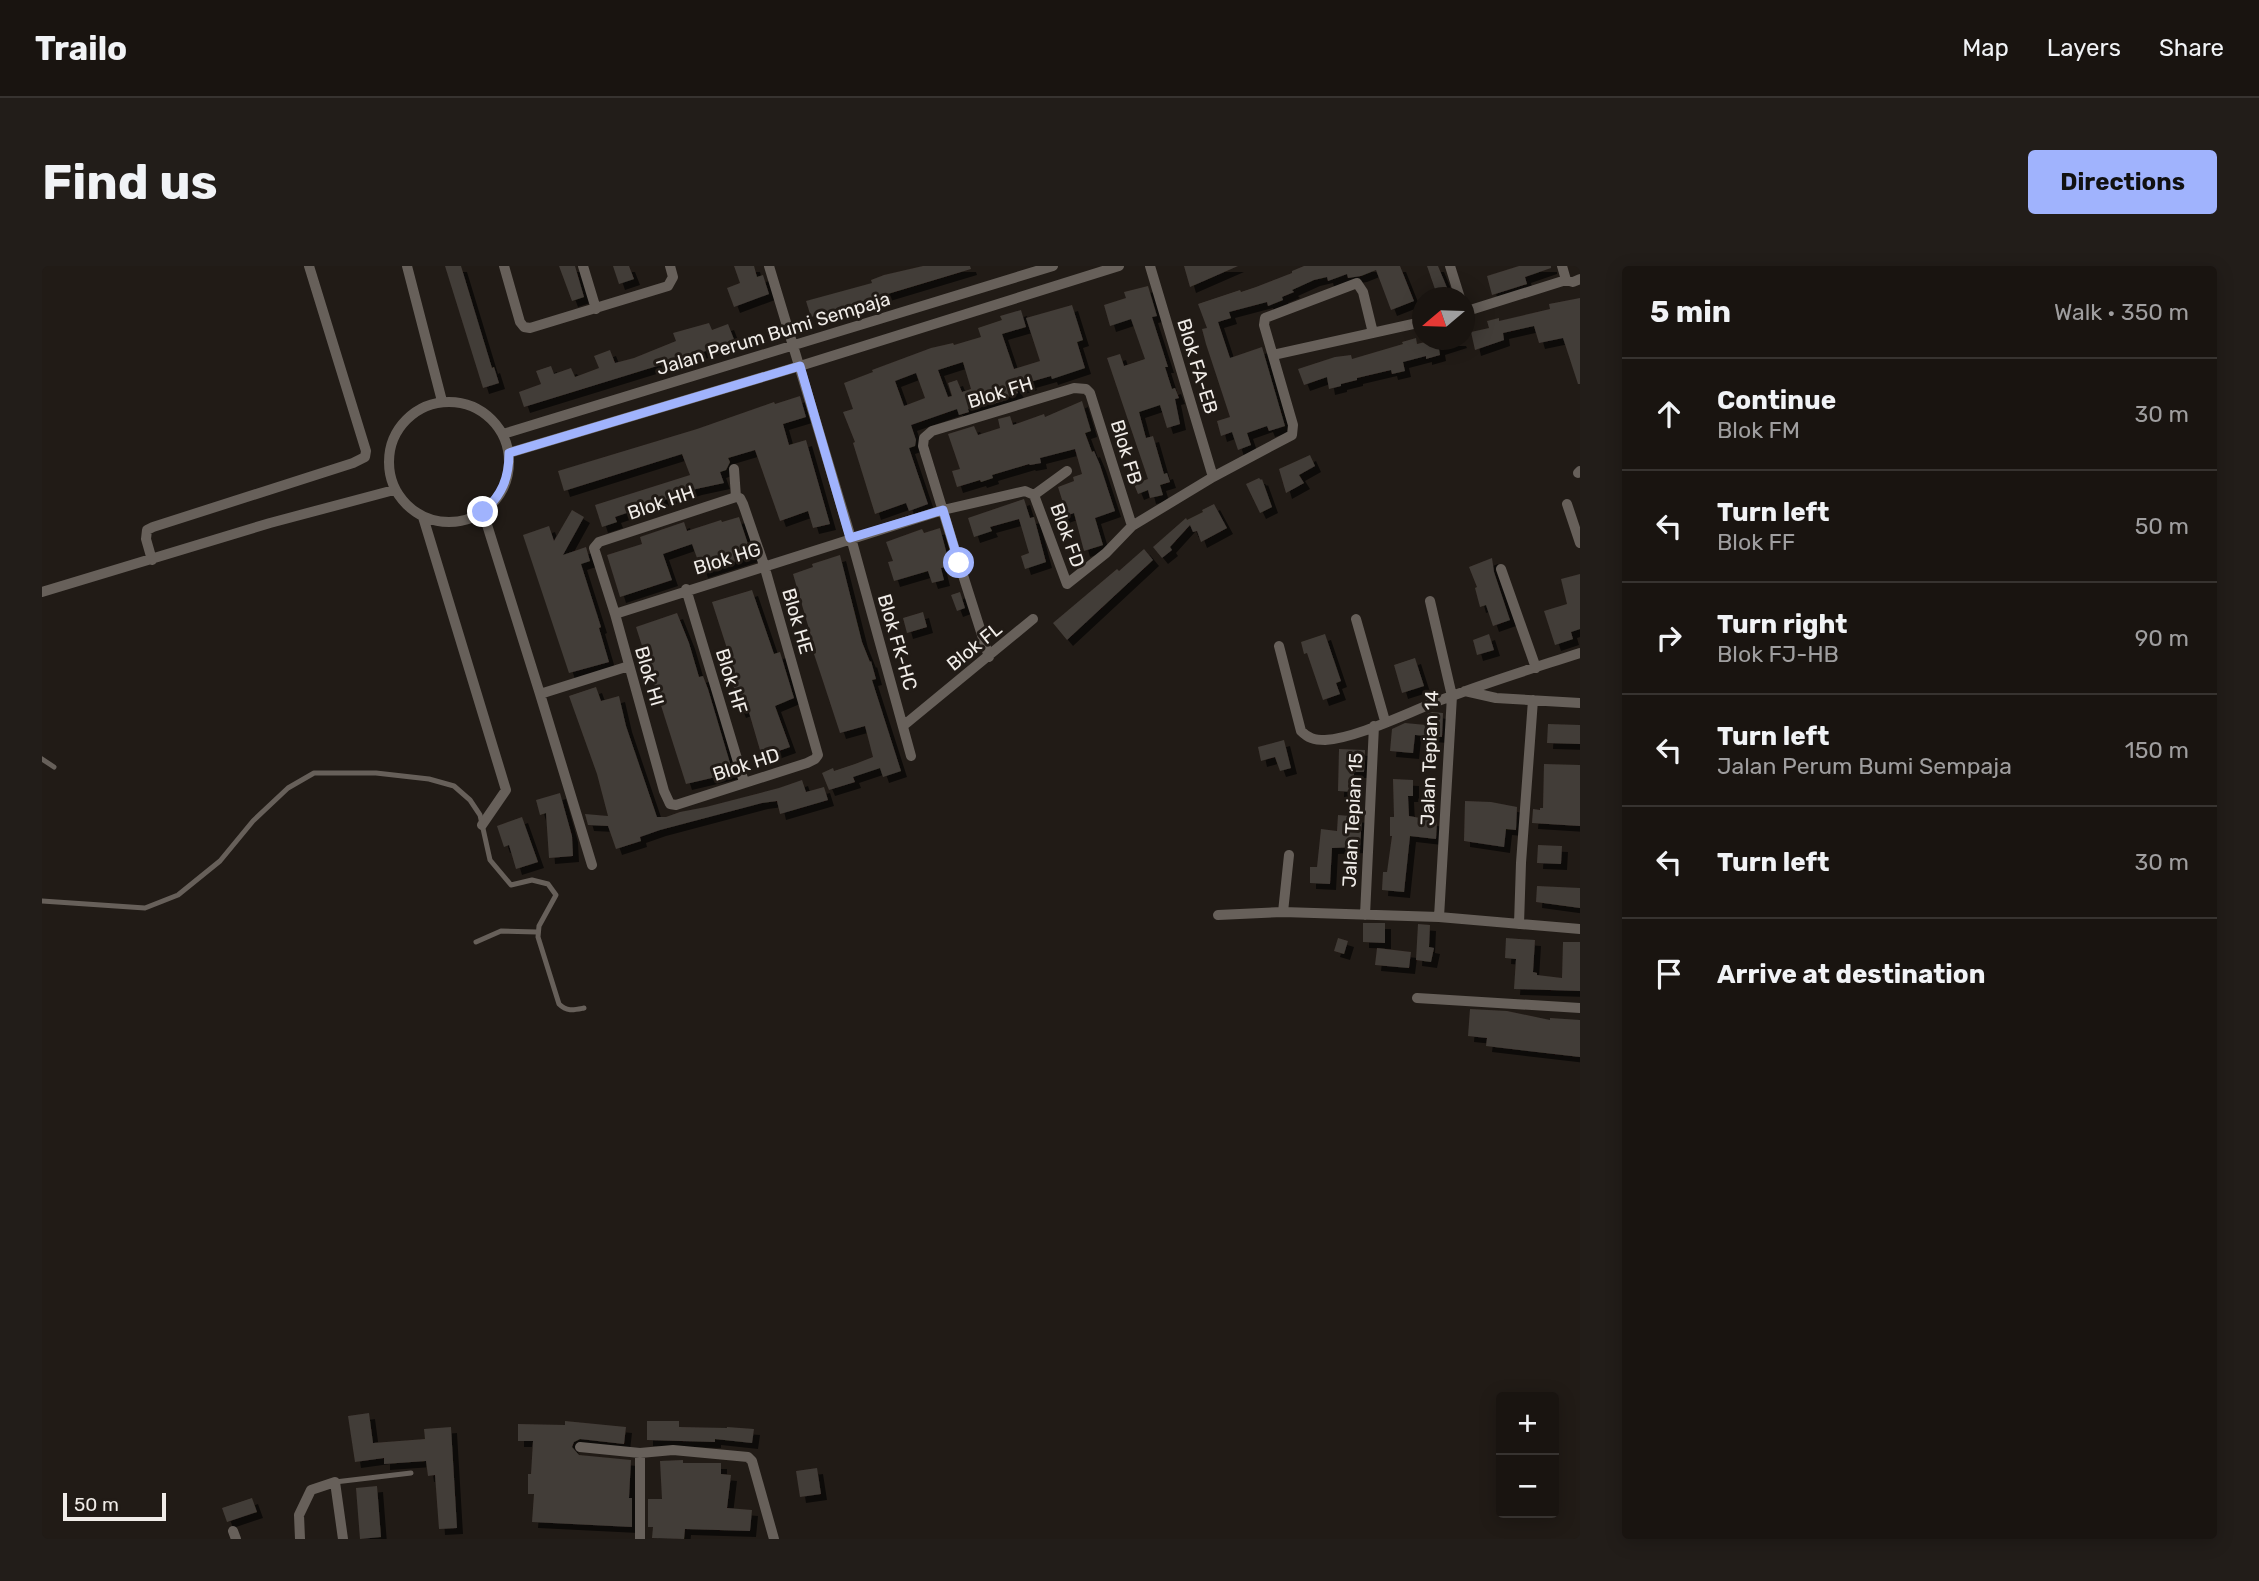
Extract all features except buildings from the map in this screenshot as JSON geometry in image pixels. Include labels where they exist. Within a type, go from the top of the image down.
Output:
[{"type":"street","points":[[152,560],[146,539],[147,530],[153,527],[365,457],[366,451],[309,266]]},
{"type":"street","points":[[407,266],[442,401]]},
{"type":"street","points":[[504,266],[520,322],[524,327],[530,328],[668,286],[673,277],[670,266]]},
{"type":"street","points":[[583,266],[596,309]]},
{"type":"street","name":"Blok FK-HC","points":[[769,266],[911,756]]},
{"type":"street","name":"Jalan Perum Bumi Sempaja","points":[[503,434],[1053,266]]},
{"type":"street","name":"Jalan Perum Bumi Sempaja","points":[[509,453],[800,366],[1119,266]]},
{"type":"street","name":"Blok FA-EB","points":[[1150,266],[1213,477]]},
{"type":"street","points":[[1450,266],[1457,287]]},
{"type":"street","points":[[1562,266],[1580,292]]},
{"type":"street","points":[[1475,309],[1573,280]]},
{"type":"street","points":[[1132,526],[1213,477],[1292,435],[1293,425],[1264,325],[1265,318],[1357,282],[1363,292],[1373,333]]},
{"type":"street","points":[[1273,355],[1412,324]]},
{"type":"street","name":"Blok FH","points":[[943,510],[923,446],[924,438],[932,430],[1074,388],[1087,390]]},
{"type":"street","name":"Blok FB","points":[[1087,390],[1132,526]]},
{"type":"street","points":[[442,401],[473,406],[490,418],[503,434],[509,453],[509,470],[496,500],[483,512],[464,520],[444,522],[424,517],[407,505],[394,490],[389,467],[390,447],[399,428],[413,412],[442,401]]},
{"type":"street","name":"Blok HE","points":[[734,469],[739,500],[764,565],[817,748]]},
{"type":"street","points":[[1034,495],[1067,471]]},
{"type":"street","points":[[42,592],[270,523],[394,490]]},
{"type":"street","name":"Blok HG","points":[[615,614],[943,510],[1026,491],[1034,495]]},
{"type":"street","name":"Blok FD","points":[[1034,495],[1067,584],[1132,526]]},
{"type":"street","name":"Blok HH","points":[[594,552],[595,545],[599,542],[739,500]]},
{"type":"street","points":[[1567,504],[1580,543]]},
{"type":"street","points":[[943,510],[989,657]]},
{"type":"street","points":[[483,512],[592,865]]},
{"type":"street","points":[[424,517],[506,790],[482,825]]},
{"type":"street","name":"Blok HI","points":[[594,552],[615,614],[664,791],[670,804],[676,804]]},
{"type":"street","points":[[1501,569],[1536,668]]},
{"type":"street","name":"Blok HF","points":[[687,589],[744,782]]},
{"type":"street","name":"Jalan Tepian 14","points":[[1430,601],[1452,695],[1439,917]]},
{"type":"street","points":[[1356,619],[1385,722]]},
{"type":"street","name":"Blok FL","points":[[903,726],[1033,620]]},
{"type":"street","points":[[1279,646],[1301,731],[1309,738],[1323,740],[1339,738],[1452,695],[1580,653]]},
{"type":"street","points":[[540,694],[629,666]]},
{"type":"street","points":[[1465,691],[1496,698],[1580,703]]},
{"type":"street","points":[[1519,924],[1533,700]]},
{"type":"street","name":"Jalan Tepian 15","points":[[1365,915],[1374,726]]},
{"type":"street","name":"Blok HD","points":[[676,804],[815,759],[818,755],[817,748]]},
{"type":"street","points":[[1283,912],[1289,855]]},
{"type":"street","points":[[1218,915],[1283,912],[1439,917],[1580,929]]},
{"type":"street","points":[[1416,998],[1580,1008]]},
{"type":"street","points":[[580,1447],[640,1452],[673,1450],[748,1457],[752,1461],[775,1539]]},
{"type":"street","points":[[639,1539],[640,1452]]},
{"type":"street","points":[[300,1539],[299,1515],[311,1490],[335,1482],[343,1539]]},
{"type":"lane","points":[[42,759],[54,767]]},
{"type":"lane","points":[[42,901],[145,908],[178,895],[220,861],[253,821],[288,788],[314,773],[376,773],[429,779],[454,786],[470,800],[480,815],[489,860],[512,885],[532,880],[548,884],[556,895],[537,932],[559,1004],[564,1009],[584,1008]]},
{"type":"lane","points":[[476,942],[501,931],[537,932]]},
{"type":"lane","points":[[335,1482],[411,1473]]},
{"type":"route","points":[[483,512],[496,500],[504,486],[509,470],[509,453],[800,366],[850,538],[943,510],[959,563]]}]
